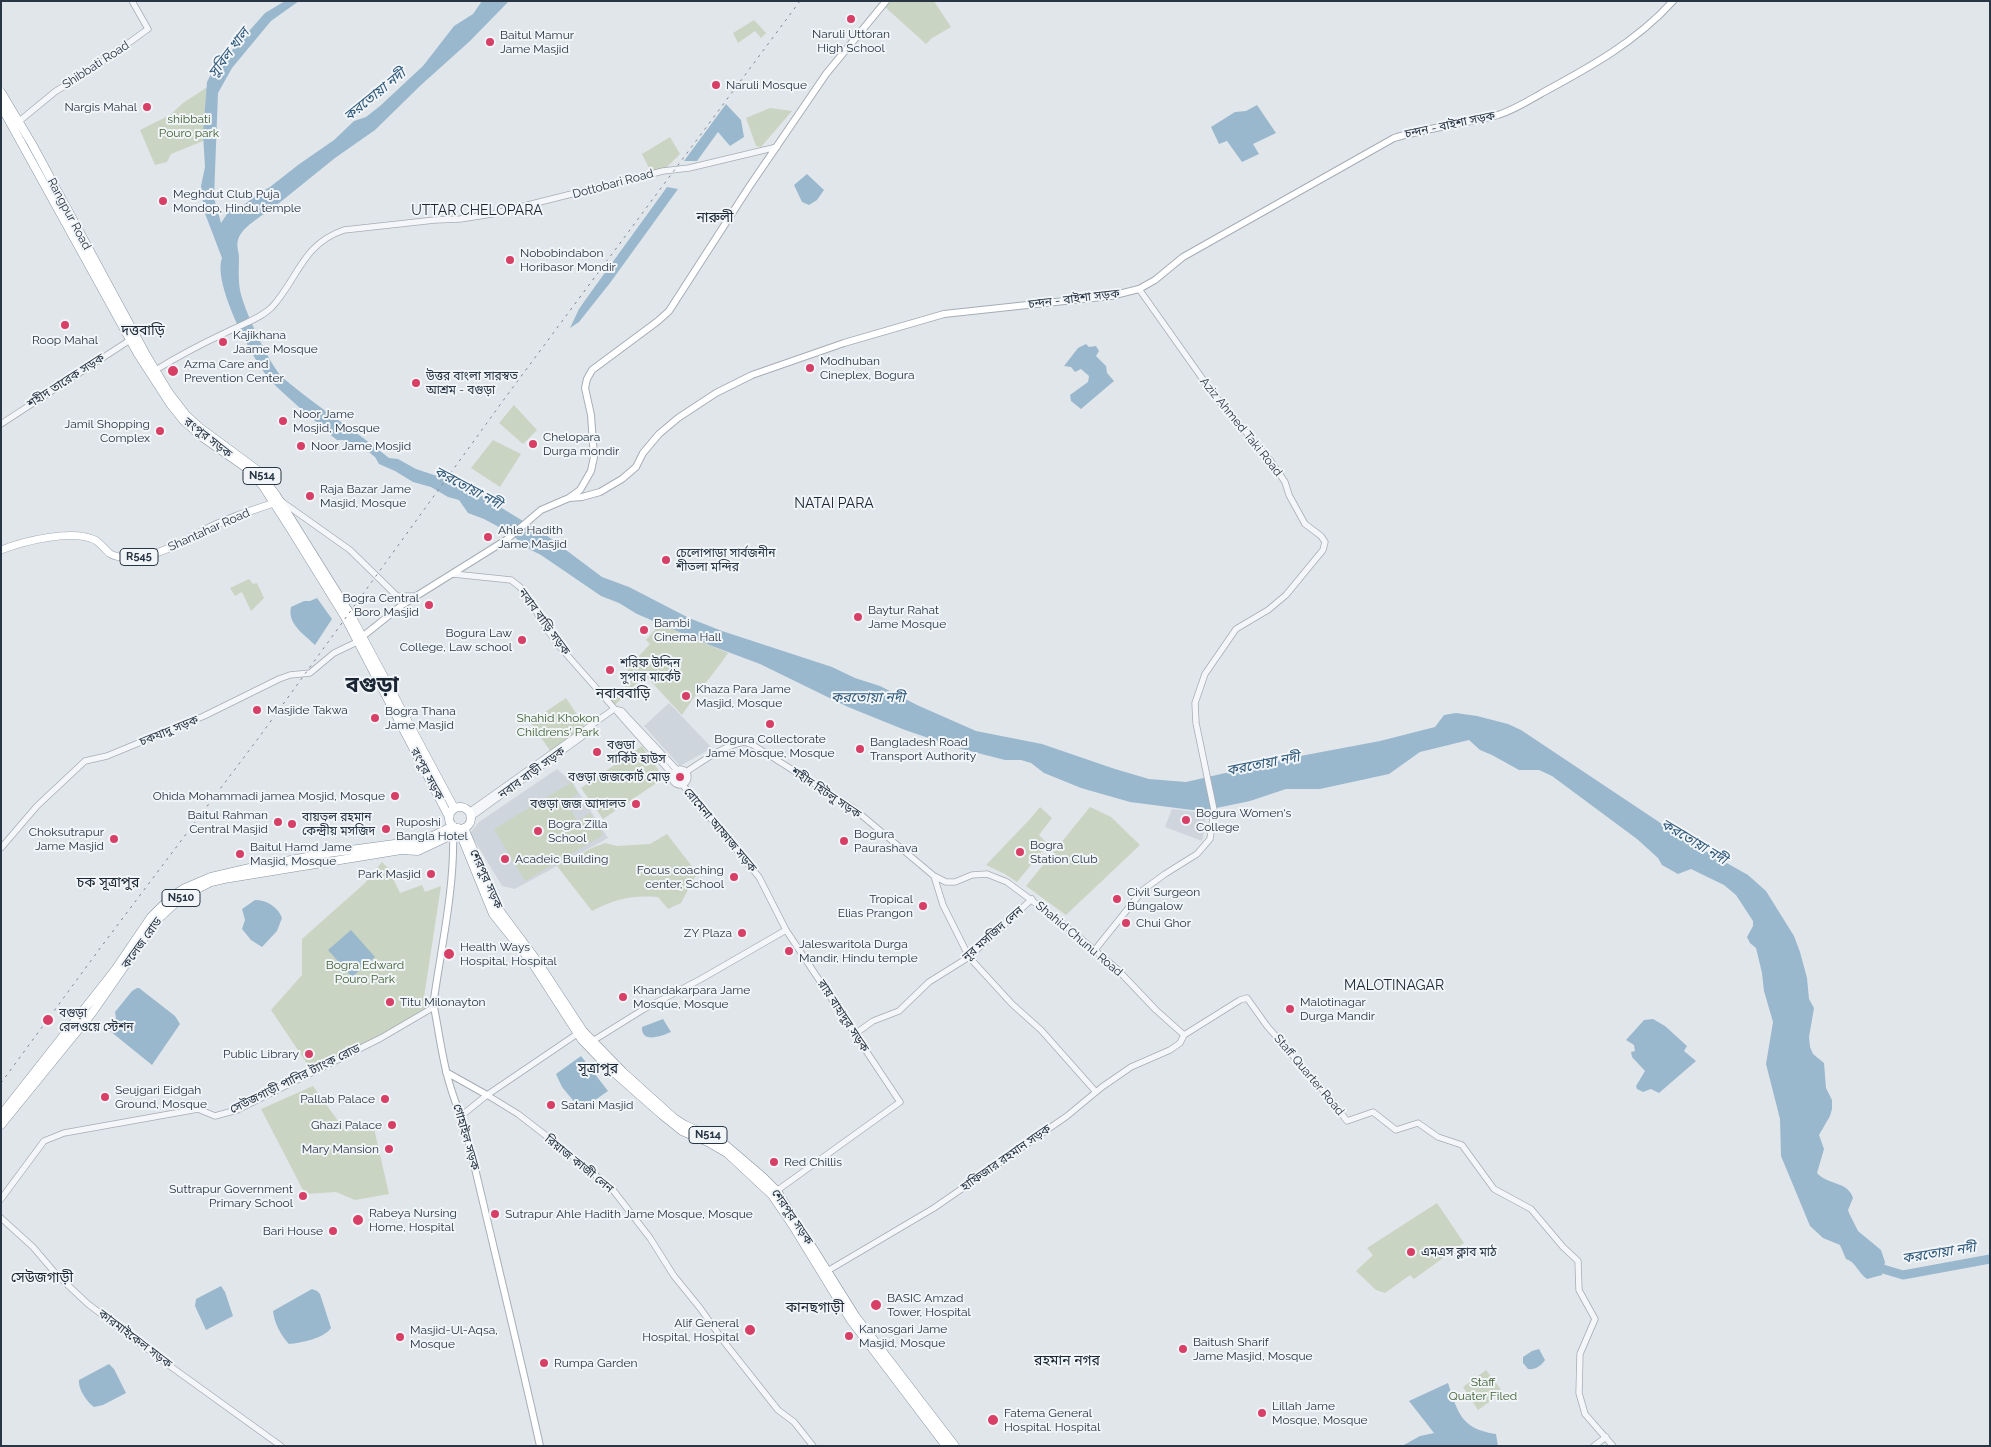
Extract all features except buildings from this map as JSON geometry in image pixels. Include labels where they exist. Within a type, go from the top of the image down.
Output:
[{"type":"highway","name":"N514","points":[[1,92],[16,123]]},
{"type":"highway","name":"রংপুর সড়ক","points":[[1,106],[16,123],[152,372],[183,420],[202,437],[248,469],[277,502],[359,639],[454,808]]},
{"type":"highway","name":"রংপুর সড়ক","points":[[359,639],[449,817]]},
{"type":"highway","points":[[462,807],[470,815],[469,824],[457,829],[449,817],[454,808],[462,807]]},
{"type":"highway","name":"কলেজ রোড","points":[[1,1115],[170,897],[211,877],[263,865],[418,843],[457,829]]},
{"type":"highway","name":"শেরপুর সড়ক","points":[[457,829],[493,914],[533,964],[578,1034],[590,1044],[622,1081],[682,1131],[708,1142],[727,1153],[774,1193],[874,1354],[946,1446]]},
{"type":"highway","name":"শেরপুর সড়ক","points":[[457,829],[499,910],[537,961],[590,1044]]},
{"type":"highway","name":"কলেজ রোড","points":[[1,1124],[92,1013],[154,919]]},
{"type":"highway","name":"শেরপুর সড়ক","points":[[824,1273],[955,1446]]},
{"type":"main road","points":[[359,639],[415,596],[506,540],[541,510],[569,498],[580,490],[591,471],[594,458],[591,415],[586,388],[587,379],[592,370],[669,311],[826,74],[886,1]]},
{"type":"main road","name":"চন্দন - বাইশা সড়ক","points":[[569,498],[600,492],[622,479],[636,467],[643,453],[659,434],[678,418],[716,393],[752,375],[859,338],[944,314],[1111,296],[1139,289],[1155,280],[1183,257],[1394,138],[1421,130],[1499,115],[1517,108],[1584,72],[1633,39],[1673,1]]},
{"type":"main road","name":"Shantahar Road","points":[[1,550],[18,544],[52,537],[84,537],[95,541],[112,555],[139,557],[185,541],[203,530],[277,502]]},
{"type":"main road","name":"গোহাইল সড়ক","points":[[457,829],[434,1008],[446,1072],[470,1146],[486,1219],[501,1271],[540,1446]]},
{"type":"main road","points":[[453,854],[459,849],[467,853]]},
{"type":"main road","name":"রিয়াজ কাজী লেন","points":[[446,1072],[487,1095]]},
{"type":"street","name":"Shibbati Road","points":[[16,123],[56,91],[87,73],[148,29],[132,1]]},
{"type":"street","name":"Dottobari Road","points":[[152,372],[266,312],[281,296],[304,259],[333,233],[352,229],[460,219],[492,214],[672,170],[689,168],[777,147]]},
{"type":"street","name":"Aziz Ahmed Taki Road","points":[[1094,951],[1143,890],[1196,854],[1210,838],[1214,810],[1196,723],[1195,703],[1205,674],[1236,629],[1268,610],[1286,595],[1323,550],[1325,542],[1321,536],[1305,524],[1288,495],[1285,482],[1270,460],[1214,395],[1139,289]]},
{"type":"street","name":"শহীদ তারেক সড়ক","points":[[1,424],[133,338]]},
{"type":"street","points":[[277,502],[350,550],[397,596],[398,608]]},
{"type":"street","name":"নবাব বাড়ি সড়ক","points":[[453,574],[511,580],[520,587],[560,647],[616,712],[622,712],[629,719],[675,772]]},
{"type":"street","points":[[397,596],[415,596]]},
{"type":"street","name":"চকযাদু সড়ক","points":[[1,848],[37,806],[85,761],[107,756],[204,716],[279,679],[310,672],[329,657],[359,639]]},
{"type":"street","name":"নবাব বাড়ী সড়ক","points":[[470,815],[616,712]]},
{"type":"street","name":"শহীদ হিটলু সড়ক","points":[[686,772],[726,748],[742,742],[753,745],[853,808],[934,876],[946,882],[959,880]]},
{"type":"street","points":[[682,769],[686,772],[687,780],[682,784],[674,782],[675,772],[682,769]]},
{"type":"street","name":"রোমেনা আফাজ সড়ক","points":[[682,784],[759,877],[786,930]]},
{"type":"street","name":"Shahid Chunu Road","points":[[959,880],[972,875],[988,874],[1007,882],[1032,899],[1117,969],[1156,1010],[1184,1035]]},
{"type":"street","points":[[934,876],[943,905],[970,957],[1012,1004],[1041,1030],[1096,1092]]},
{"type":"street","name":"নূর মসজিদ লেন","points":[[854,1034],[873,1021],[899,1011],[929,982],[970,957],[1032,899]]},
{"type":"street","points":[[590,1044],[644,1009],[702,979],[786,930]]},
{"type":"street","name":"রায় বাহাদুর সড়ক","points":[[774,1193],[900,1102],[786,930]]},
{"type":"street","name":"Staff Quarter Road","points":[[1184,1035],[1240,1000],[1249,999],[1267,1026],[1329,1097],[1347,1121],[1373,1112],[1396,1130],[1416,1123],[1424,1126],[1438,1137],[1462,1145],[1494,1189],[1531,1209],[1579,1263],[1579,1290],[1595,1319],[1580,1354],[1580,1394],[1585,1414],[1613,1446]]},
{"type":"street","name":"সেউজগাড়ী পানির ট্যাংক রোড","points":[[1,1199],[44,1141],[64,1133],[198,1109],[215,1116],[237,1110],[381,1038],[434,1008]]},
{"type":"street","points":[[461,1116],[487,1095],[578,1034]]},
{"type":"street","name":"হাফিজার রহমান সড়ক","points":[[824,1273],[940,1203],[1067,1116],[1131,1067],[1170,1050],[1180,1043],[1184,1035]]},
{"type":"street","name":"রিয়াজ কাজী লেন","points":[[487,1095],[518,1114],[613,1190],[650,1238],[674,1276],[718,1334],[778,1410],[794,1422],[813,1446]]},
{"type":"street","name":"কারমাইকেল সড়ক","points":[[1,1218],[33,1247],[56,1274],[88,1304],[280,1446]]},
{"type":"street","points":[[1594,1446],[1606,1437]]},
{"type":"shaded area","points":[[669,703],[712,748],[680,766],[644,726]]},
{"type":"shaded area","name":"Bogra Zilla School","points":[[557,769],[572,782],[608,838],[515,889],[502,886],[470,833],[479,822]]},
{"type":"shaded area","name":"Bogura Women's College","points":[[1172,809],[1205,813],[1202,841],[1165,827]]},
{"type":"green space","points":[[891,1],[934,1],[951,27],[932,38],[926,44],[885,7]]},
{"type":"green space","points":[[754,20],[766,33],[761,38],[755,31],[738,43],[733,33]]},
{"type":"green space","name":"shibbati Pouro park","points":[[209,86],[208,139],[171,154],[167,162],[155,165],[140,130],[170,115],[183,103]]},
{"type":"green space","points":[[770,108],[792,111],[761,147],[756,146],[746,118]]},
{"type":"green space","points":[[670,137],[680,154],[663,171],[650,170],[642,154]]},
{"type":"green space","points":[[514,405],[537,430],[523,444],[499,423]]},
{"type":"green space","points":[[493,440],[521,454],[500,487],[471,468]]},
{"type":"green space","points":[[249,579],[253,584],[257,583],[264,598],[251,611],[242,592],[235,596],[230,588]]},
{"type":"green space","points":[[660,624],[728,653],[682,715],[645,675],[613,707],[609,703],[637,675],[631,676],[627,669],[650,644],[646,640]]},
{"type":"green space","name":"Shahid Khokon Childrens' Park","points":[[566,698],[586,728],[551,752],[530,722]]},
{"type":"green space","points":[[642,746],[664,778],[603,819],[581,788]]},
{"type":"green space","points":[[572,782],[578,794],[566,801],[577,821],[590,813],[603,835],[525,881],[494,829]]},
{"type":"green space","name":"Bogra Station Club","points":[[1040,807],[1052,818],[1039,835],[1048,844],[1017,882],[986,865],[1030,819]]},
{"type":"green space","points":[[1090,807],[1111,817],[1140,845],[1066,915],[1026,886]]},
{"type":"green space","points":[[667,834],[697,873],[681,903],[668,909],[658,897],[631,897],[608,903],[592,911],[557,866],[605,843],[617,846],[650,844]]},
{"type":"green space","name":"Bogra Edward Pouro Park","points":[[382,862],[388,868],[400,893],[422,885],[425,892],[441,886],[424,997],[426,1011],[386,1035],[312,1071],[271,1010],[302,975],[302,939],[365,883]]},
{"type":"green space","points":[[313,1086],[346,1132],[373,1124],[389,1194],[355,1200],[336,1192],[305,1194],[261,1109]]},
{"type":"green space","name":"এমএস ক্লাব মাঠ","points":[[1437,1203],[1464,1243],[1414,1279],[1410,1275],[1385,1293],[1376,1290],[1356,1271],[1373,1255],[1367,1248]]},
{"type":"green space","name":"Staff Quater Filed","points":[[1486,1370],[1503,1392],[1478,1410],[1463,1387]]},
{"type":"water","points":[[285,1],[299,1],[271,21],[232,68],[218,93],[214,198],[221,223],[229,211],[240,208],[334,140],[354,121],[366,117],[380,106],[423,66],[454,26],[473,14],[482,1],[509,1],[470,41],[375,130],[335,158],[241,233],[237,244],[239,286],[246,310],[271,362],[283,378],[296,389],[389,458],[398,459],[416,469],[452,481],[477,493],[546,535],[602,577],[629,587],[689,618],[722,631],[832,667],[855,678],[880,686],[976,731],[1042,744],[1149,779],[1186,782],[1295,757],[1380,741],[1435,727],[1444,715],[1456,713],[1508,724],[1521,730],[1686,840],[1748,875],[1766,891],[1794,936],[1800,952],[1807,978],[1809,999],[1814,1008],[1809,1037],[1810,1047],[1813,1054],[1824,1063],[1826,1088],[1832,1100],[1830,1116],[1819,1135],[1824,1149],[1817,1173],[1826,1180],[1847,1189],[1850,1193],[1853,1198],[1848,1210],[1849,1213],[1858,1231],[1881,1250],[1885,1262],[1882,1275],[1867,1279],[1846,1259],[1840,1245],[1823,1238],[1810,1226],[1781,1156],[1780,1119],[1766,1064],[1773,1022],[1764,991],[1756,948],[1747,937],[1753,926],[1753,921],[1736,895],[1724,885],[1691,869],[1678,874],[1662,865],[1658,858],[1637,839],[1552,776],[1539,770],[1519,770],[1480,750],[1469,740],[1420,752],[1389,774],[1320,789],[1286,789],[1250,801],[1207,810],[1192,810],[1130,802],[1081,788],[1044,773],[1031,763],[1021,760],[1005,760],[958,748],[905,730],[848,707],[760,664],[637,614],[619,603],[601,596],[541,555],[527,548],[510,533],[468,513],[459,500],[448,497],[431,487],[413,482],[379,464],[375,457],[364,448],[343,440],[337,440],[328,433],[271,381],[245,341],[223,286],[222,258],[204,211],[201,186],[205,167],[203,134],[207,82],[211,74],[265,13]]},
{"type":"water","points":[[726,104],[741,120],[744,137],[730,146],[718,132],[697,161],[684,161]]},
{"type":"water","points":[[1257,105],[1276,133],[1253,144],[1259,154],[1242,162],[1227,141],[1219,144],[1211,127],[1235,112],[1246,111]]},
{"type":"water","points":[[807,174],[824,190],[817,200],[809,205],[802,202],[794,185]]},
{"type":"water","points":[[667,187],[678,189],[610,283],[579,322],[570,328],[579,309]]},
{"type":"water","points":[[1086,344],[1089,347],[1096,346],[1099,351],[1096,356],[1106,366],[1107,373],[1114,381],[1081,409],[1071,401],[1070,395],[1088,382],[1089,376],[1081,369],[1075,372],[1071,367],[1064,366],[1078,348]]},
{"type":"water","points":[[317,598],[332,619],[315,645],[297,628],[290,613],[291,607]]},
{"type":"water","points":[[255,900],[264,901],[272,905],[282,918],[277,931],[262,947],[251,940],[242,929],[245,920],[242,909]]},
{"type":"water","points":[[351,930],[375,957],[352,977],[328,950]]},
{"type":"water","points":[[137,988],[175,1016],[180,1024],[152,1065],[110,1031],[116,1018],[115,1012],[132,991]]},
{"type":"water","points":[[663,1019],[671,1032],[653,1037],[645,1036],[642,1027]]},
{"type":"water","points":[[1653,1019],[1665,1026],[1687,1046],[1684,1051],[1696,1061],[1659,1093],[1651,1089],[1643,1092],[1637,1089],[1636,1086],[1645,1071],[1632,1057],[1631,1052],[1635,1051],[1634,1045],[1626,1040],[1644,1020]]},
{"type":"water","points":[[581,1056],[608,1091],[581,1110],[562,1087],[556,1074]]},
{"type":"water","points":[[221,1286],[233,1316],[206,1330],[195,1306],[196,1299]]},
{"type":"water","points":[[312,1289],[320,1294],[331,1328],[324,1335],[289,1344],[278,1329],[273,1311]]},
{"type":"water","points":[[1539,1349],[1545,1360],[1538,1367],[1528,1369],[1523,1363],[1523,1357]]},
{"type":"water","points":[[109,1364],[114,1369],[126,1393],[103,1405],[94,1407],[84,1395],[79,1380]]},
{"type":"water","points":[[1448,1383],[1458,1411],[1463,1418],[1475,1428],[1496,1434],[1498,1446],[1402,1446],[1420,1436],[1434,1433],[1409,1401]]},
{"type":"waterway","name":"করতোয়া নদী","points":[[1873,1266],[1903,1275],[1990,1259]]},
{"type":"railway","points":[[1,1083],[260,736],[505,398],[800,1]]},
{"type":"place","name":"Naruli Uttoran High School","points":[[851,19]]},
{"type":"place","name":"Baitul Mamur Jame Masjid","points":[[490,42]]},
{"type":"place","name":"Naruli Mosque","points":[[716,85]]},
{"type":"place","name":"Nargis Mahal","points":[[147,107]]},
{"type":"place","name":"Meghdut Club Puja Mondop, Hindu temple","points":[[163,201]]},
{"type":"place","name":"Nobobindabon Horibasor Mondir","points":[[510,260]]},
{"type":"place","name":"Roop Mahal","points":[[65,325]]},
{"type":"place","name":"Kajikhana Jaame Mosque","points":[[223,342]]},
{"type":"place","name":"Modhuban Cineplex, Bogura","points":[[810,368]]},
{"type":"place","name":"Azma Care and Prevention Center","points":[[173,371]]},
{"type":"place","name":"উত্তর বাংলা সারস্বত আশ্রম - বগুড়া","points":[[416,383]]},
{"type":"place","name":"Noor Jame Mosjid, Mosque","points":[[283,421]]},
{"type":"place","name":"Jamil Shopping Complex","points":[[160,431]]},
{"type":"place","name":"Chelopara Durga mondir","points":[[533,444]]},
{"type":"place","name":"Noor Jame Mosjid","points":[[301,446]]},
{"type":"place","name":"Raja Bazar Jame Masjid, Mosque","points":[[310,496]]},
{"type":"place","name":"Ahle Hadith Jame Masjid","points":[[488,537]]},
{"type":"place","name":"চেলোপাড়া সার্বজনীন শীতলা মন্দির","points":[[666,560]]},
{"type":"place","name":"Bogra Central Boro Masjid","points":[[429,605]]},
{"type":"place","name":"Baytur Rahat Jame Mosque","points":[[858,617]]},
{"type":"place","name":"Bambi Cinema Hall","points":[[644,630]]},
{"type":"place","name":"Bogura Law College, Law school","points":[[522,640]]},
{"type":"place","name":"শরিফ উদ্দিন সুপার মার্কেট","points":[[610,670]]},
{"type":"place","name":"Khaza Para Jame Masjid, Mosque","points":[[686,696]]},
{"type":"place","name":"Masjide Takwa","points":[[257,710]]},
{"type":"place","name":"Bogra Thana Jame Masjid","points":[[375,718]]},
{"type":"place","name":"Bogura Collectorate Jame Mosque, Mosque","points":[[770,724]]},
{"type":"place","name":"Bangladesh Road Transport Authority","points":[[860,749]]},
{"type":"place","name":"বগুড়া সার্কিট হাউস","points":[[597,752]]},
{"type":"place","name":"বগুড়া জজকোর্ট মোড়","points":[[680,777]]},
{"type":"place","name":"Ohida Mohammadi jamea Mosjid, Mosque","points":[[395,796]]},
{"type":"place","name":"বগুড়া জজ আদালত","points":[[636,804]]},
{"type":"place","name":"Bogura Women's College","points":[[1186,820]]},
{"type":"place","name":"Baitul Rahman Central Masjid","points":[[278,822]]},
{"type":"place","name":"বায়তুল রহমান কেন্দ্রীয় মসজিদ","points":[[292,824]]},
{"type":"place","name":"Ruposhi Bangla Hotel","points":[[386,829]]},
{"type":"place","name":"Bogra Zilla School","points":[[538,831]]},
{"type":"place","name":"Choksutrapur Jame Masjid","points":[[114,839]]},
{"type":"place","name":"Bogura Paurashava","points":[[844,841]]},
{"type":"place","name":"Bogra Station Club","points":[[1020,852]]},
{"type":"place","name":"Baitul Hamd Jame Masjid, Mosque","points":[[240,854]]},
{"type":"place","name":"Acadeic Building","points":[[505,859]]},
{"type":"place","name":"Park Masjid","points":[[431,874]]},
{"type":"place","name":"Focus coaching center, School","points":[[734,877]]},
{"type":"place","name":"Civil Surgeon Bungalow","points":[[1117,899]]},
{"type":"place","name":"Tropical Elias Prangon","points":[[923,906]]},
{"type":"place","name":"Chui Ghor","points":[[1126,923]]},
{"type":"place","name":"ZY Plaza","points":[[742,933]]},
{"type":"place","name":"Jaleswaritola Durga Mandir, Hindu temple","points":[[789,951]]},
{"type":"place","name":"Health Ways Hospital, Hospital","points":[[449,954]]},
{"type":"place","name":"Khandakarpara Jame Mosque, Mosque","points":[[623,997]]},
{"type":"place","name":"Titu Milonayton","points":[[390,1002]]},
{"type":"place","name":"Malotinagar Durga Mandir","points":[[1290,1009]]},
{"type":"place","name":"বগুড়া রেলওয়ে স্টেশন","points":[[48,1020]]},
{"type":"place","name":"Public Library","points":[[309,1054]]},
{"type":"place","name":"Seujgari Eidgah Ground, Mosque","points":[[105,1097]]},
{"type":"place","name":"Pallab Palace","points":[[385,1099]]},
{"type":"place","name":"Satani Masjid","points":[[551,1105]]},
{"type":"place","name":"Ghazi Palace","points":[[392,1125]]},
{"type":"place","name":"Mary Mansion","points":[[389,1149]]},
{"type":"place","name":"Red Chillis","points":[[774,1162]]},
{"type":"place","name":"Suttrapur Government Primary School","points":[[303,1196]]},
{"type":"place","name":"Sutrapur Ahle Hadith Jame Mosque, Mosque","points":[[495,1214]]},
{"type":"place","name":"Rabeya Nursing Home, Hospital","points":[[358,1220]]},
{"type":"place","name":"Bari House","points":[[333,1231]]},
{"type":"place","name":"এমএস ক্লাব মাঠ","points":[[1411,1252]]},
{"type":"place","name":"BASIC Amzad Tower, Hospital","points":[[876,1305]]},
{"type":"place","name":"Alif General Hospital, Hospital","points":[[750,1330]]},
{"type":"place","name":"Kanosgari Jame Masjid, Mosque","points":[[849,1336]]},
{"type":"place","name":"Masjid-Ul-Aqsa, Mosque","points":[[400,1337]]},
{"type":"place","name":"Baitush Sharif Jame Masjid, Mosque","points":[[1183,1349]]},
{"type":"place","name":"Rumpa Garden","points":[[544,1363]]},
{"type":"place","name":"Lillah Jame Mosque, Mosque","points":[[1262,1413]]},
{"type":"place","name":"Fatema General Hospital. Hospital","points":[[993,1420]]},
{"type":"district","name":"UTTAR CHELOPARA","points":[[477,211]]},
{"type":"district","name":"নারুলী","points":[[715,218]]},
{"type":"district","name":"দত্তবাড়ি","points":[[143,331]]},
{"type":"district","name":"NATAI PARA","points":[[834,504]]},
{"type":"district","name":"বগুড়া","points":[[372,685]]},
{"type":"district","name":"নবাববাড়ি","points":[[623,694]]},
{"type":"district","name":"চক সূত্রাপুর","points":[[108,883]]},
{"type":"district","name":"MALOTINAGAR","points":[[1394,986]]},
{"type":"district","name":"সূত্রাপুর","points":[[598,1069]]},
{"type":"district","name":"সেউজগাড়ী","points":[[42,1278]]},
{"type":"district","name":"কানছগাড়ী","points":[[815,1308]]},
{"type":"district","name":"রহমান নগর","points":[[1067,1361]]},
{"type":"water label","name":"সুবিল খাল","points":[[229,53]]}]
